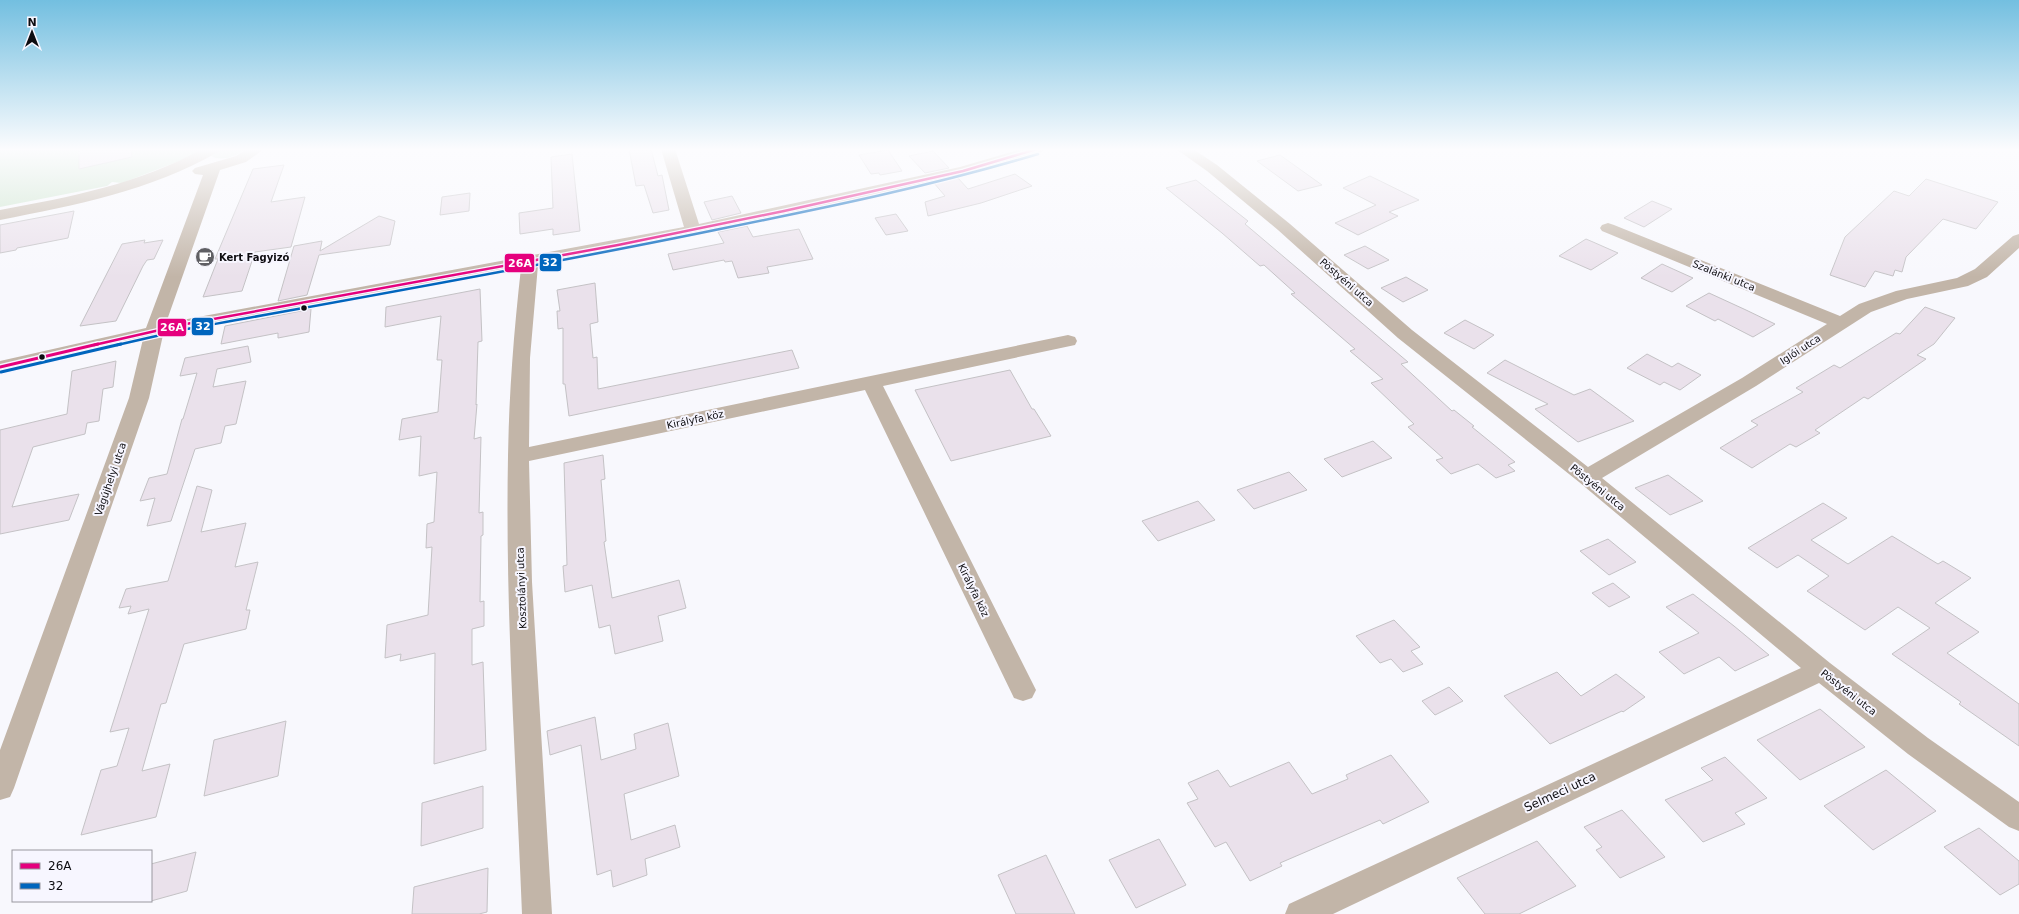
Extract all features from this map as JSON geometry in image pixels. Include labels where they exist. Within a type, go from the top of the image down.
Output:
[{"type":"street","points":[[0,215],[83,198],[106,192]]},
{"type":"street","name":"Vágújhelyi utca","points":[[0,788],[139,398],[158,317],[204,192]]},
{"type":"street","points":[[681,192],[693,230]]},
{"type":"street","points":[[0,367],[154,331],[530,262],[693,230],[868,192]]},
{"type":"street","name":"Pöstyéni utca","points":[[1240,192],[1284,227],[1405,334],[1587,477],[1821,670],[1918,746],[2019,818]]},
{"type":"street","name":"Szalánki utca","points":[[1608,228],[1841,323]]},
{"type":"street","name":"Iglói utca","points":[[1587,477],[1749,382],[1864,308],[1885,300],[1962,282],[1981,273],[2019,240]]},
{"type":"street","name":"Kosztolányi utca","points":[[530,262],[521,358],[518,456],[520,582],[537,914]]},
{"type":"street","name":"Királyfa köz","points":[[518,456],[1068,340]]},
{"type":"street","name":"Királyfa köz","points":[[871,382],[1023,690]]},
{"type":"street","name":"Selmeci utca","points":[[1300,914],[1821,670]]},
{"type":"green space","points":[[0,192],[78,192],[0,207]]},
{"type":"building","points":[[243,192],[275,192],[271,202],[305,197],[291,247],[255,252],[242,291],[203,297],[218,259],[215,259]]},
{"type":"building","points":[[552,192],[576,192],[580,231],[553,235],[553,229],[520,234],[519,213],[553,208]]},
{"type":"building","points":[[646,192],[665,192],[669,210],[653,213]]},
{"type":"building","points":[[941,192],[1015,192],[981,203],[928,216],[925,202],[945,196]]},
{"type":"building","points":[[1171,192],[1211,192],[1248,221],[1245,224],[1408,362],[1401,364],[1452,411],[1454,410],[1474,426],[1472,427],[1515,462],[1508,465],[1515,471],[1496,478],[1478,464],[1451,474],[1436,460],[1443,458],[1408,427],[1414,424],[1371,383],[1383,379],[1350,351],[1355,349],[1291,294],[1295,293],[1264,265],[1260,266]]},
{"type":"building","points":[[1350,192],[1402,192],[1419,200],[1389,212],[1398,216],[1358,235],[1335,223],[1376,205]]},
{"type":"building","points":[[1893,192],[1909,196],[1913,192],[1966,192],[1998,202],[1976,229],[1943,219],[1906,257],[1902,272],[1895,270],[1893,276],[1875,271],[1865,287],[1830,275],[1845,237]]},
{"type":"building","points":[[470,193],[469,211],[440,215],[442,197]]},
{"type":"building","points":[[732,196],[741,213],[712,220],[704,202]]},
{"type":"building","points":[[1652,201],[1672,209],[1644,227],[1624,218]]},
{"type":"building","points":[[74,211],[68,238],[17,248],[16,250],[0,253],[0,225]]},
{"type":"building","points":[[896,214],[908,231],[886,235],[875,218]]},
{"type":"building","points":[[379,216],[395,221],[390,245],[319,255],[307,295],[278,301],[294,246],[322,241],[320,251]]},
{"type":"building","points":[[747,226],[753,237],[799,229],[813,259],[767,267],[769,273],[738,278],[732,261],[725,262],[724,260],[673,270],[668,254],[724,243],[718,232]]},
{"type":"building","points":[[1586,239],[1618,253],[1591,270],[1559,256]]},
{"type":"building","points":[[145,240],[144,243],[163,240],[154,259],[147,260],[143,266],[116,321],[80,326],[122,244]]},
{"type":"building","points":[[1365,246],[1389,260],[1368,269],[1344,255]]},
{"type":"building","points":[[1662,264],[1693,278],[1672,292],[1641,278]]},
{"type":"building","points":[[1406,277],[1428,290],[1403,302],[1381,288]]},
{"type":"building","points":[[595,283],[598,322],[590,324],[593,358],[597,357],[598,389],[792,350],[799,368],[569,416],[565,384],[563,384],[563,328],[558,329],[557,311],[560,311],[557,290]]},
{"type":"building","points":[[480,289],[482,341],[478,342],[476,405],[477,404],[474,439],[481,437],[479,513],[483,512],[483,535],[481,536],[480,602],[484,601],[484,626],[472,629],[472,665],[483,662],[486,750],[434,764],[435,653],[400,661],[401,654],[385,658],[387,625],[428,615],[432,547],[426,548],[427,524],[434,522],[437,472],[419,476],[421,436],[399,440],[402,419],[438,412],[442,360],[437,360],[441,316],[385,327],[386,307]]},
{"type":"building","points":[[1709,293],[1775,324],[1753,337],[1718,319],[1715,321],[1686,306]]},
{"type":"building","points":[[1925,307],[1955,318],[1934,344],[1917,355],[1926,359],[1868,399],[1864,397],[1815,430],[1820,433],[1796,447],[1790,444],[1752,468],[1720,448],[1758,425],[1751,421],[1803,392],[1796,388],[1834,365],[1840,368],[1896,333],[1900,334]]},
{"type":"building","points":[[311,309],[309,332],[278,338],[278,333],[221,344],[225,326]]},
{"type":"building","points":[[1465,320],[1494,335],[1474,349],[1444,333]]},
{"type":"building","points":[[248,346],[251,362],[217,369],[213,387],[246,381],[236,424],[225,426],[221,443],[195,449],[171,521],[147,526],[155,498],[140,501],[149,478],[167,474],[182,419],[197,373],[180,376],[185,358]]},
{"type":"building","points":[[1647,354],[1672,367],[1678,363],[1701,375],[1680,390],[1664,382],[1660,385],[1627,368]]},
{"type":"building","points":[[1505,360],[1574,395],[1590,389],[1634,421],[1578,442],[1535,409],[1548,404],[1487,373]]},
{"type":"building","points":[[116,361],[113,387],[103,389],[99,421],[87,423],[85,434],[33,447],[12,507],[79,494],[69,520],[0,534],[0,430],[67,414],[72,371]]},
{"type":"building","points":[[1010,370],[1032,409],[1034,409],[1051,436],[951,461],[915,390]]},
{"type":"building","points":[[1373,441],[1392,458],[1342,477],[1324,459]]},
{"type":"building","points":[[603,455],[605,479],[601,480],[606,541],[604,542],[612,598],[679,580],[686,608],[658,616],[663,641],[615,654],[610,625],[599,628],[592,585],[565,592],[563,566],[567,565],[564,463]]},
{"type":"building","points":[[1289,472],[1307,490],[1254,509],[1237,490]]},
{"type":"building","points":[[1668,475],[1703,501],[1670,515],[1635,488]]},
{"type":"building","points":[[197,486],[212,490],[201,532],[246,523],[235,567],[258,562],[246,610],[250,610],[246,629],[184,644],[166,703],[161,704],[142,771],[170,764],[156,817],[81,835],[101,770],[117,766],[129,728],[110,732],[149,609],[128,614],[131,606],[119,608],[126,589],[168,581]]},
{"type":"building","points":[[1198,501],[1215,520],[1158,541],[1142,521]]},
{"type":"building","points":[[1823,503],[1847,518],[1811,540],[1848,564],[1892,536],[1938,564],[1943,561],[1971,578],[1935,603],[1979,632],[1947,653],[2019,704],[2019,746],[1959,704],[1961,702],[1892,654],[1930,628],[1898,607],[1865,630],[1807,591],[1829,576],[1798,555],[1777,568],[1748,548]]},
{"type":"building","points":[[1608,539],[1636,562],[1609,575],[1580,551]]},
{"type":"building","points":[[1613,583],[1630,597],[1609,607],[1592,593]]},
{"type":"building","points":[[1693,594],[1769,655],[1735,671],[1719,657],[1684,674],[1659,652],[1699,633],[1666,607]]},
{"type":"building","points":[[1394,620],[1420,647],[1411,651],[1423,664],[1403,672],[1391,659],[1380,663],[1356,636]]},
{"type":"building","points":[[1557,672],[1581,696],[1616,674],[1645,697],[1623,712],[1622,711],[1550,744],[1504,696]]},
{"type":"building","points":[[1449,687],[1463,701],[1435,715],[1422,701]]},
{"type":"building","points":[[1820,709],[1865,747],[1800,780],[1757,740]]},
{"type":"building","points":[[595,717],[601,760],[636,749],[634,734],[668,723],[679,776],[624,794],[631,840],[675,825],[680,847],[645,859],[647,875],[613,887],[611,870],[597,875],[581,745],[550,755],[547,731]]},
{"type":"building","points":[[286,721],[278,776],[204,796],[214,740]]},
{"type":"building","points":[[1391,755],[1429,802],[1383,824],[1380,820],[1280,863],[1282,866],[1250,881],[1226,842],[1215,847],[1187,803],[1198,799],[1188,783],[1218,770],[1230,787],[1289,762],[1312,794],[1348,779],[1346,775]]},
{"type":"building","points":[[1725,757],[1767,798],[1735,813],[1745,824],[1703,842],[1665,800],[1713,780],[1701,768]]},
{"type":"building","points":[[1886,770],[1936,811],[1873,850],[1824,806]]},
{"type":"building","points":[[483,786],[483,828],[421,846],[422,803]]},
{"type":"building","points":[[1622,810],[1665,857],[1620,878],[1596,850],[1602,847],[1584,827]]},
{"type":"building","points":[[1979,828],[2019,861],[2019,884],[2000,895],[1944,847]]},
{"type":"building","points":[[1159,839],[1186,885],[1136,908],[1109,860]]},
{"type":"building","points":[[1537,841],[1576,886],[1519,914],[1485,914],[1457,878]]},
{"type":"building","points":[[196,852],[187,891],[152,901],[152,864]]},
{"type":"building","points":[[1046,855],[1075,914],[1016,914],[998,875]]},
{"type":"building","points":[[488,868],[487,912],[479,914],[412,914],[414,887]]},
{"type":"transit line","name":"26A","points":[[0,367],[186,324],[618,245],[871,192]]},
{"type":"transit line","name":"32","points":[[1,372],[187,329],[619,250],[894,192]]},
{"type":"place","name":"Kert Fagyizó","points":[[205,257]]}]
